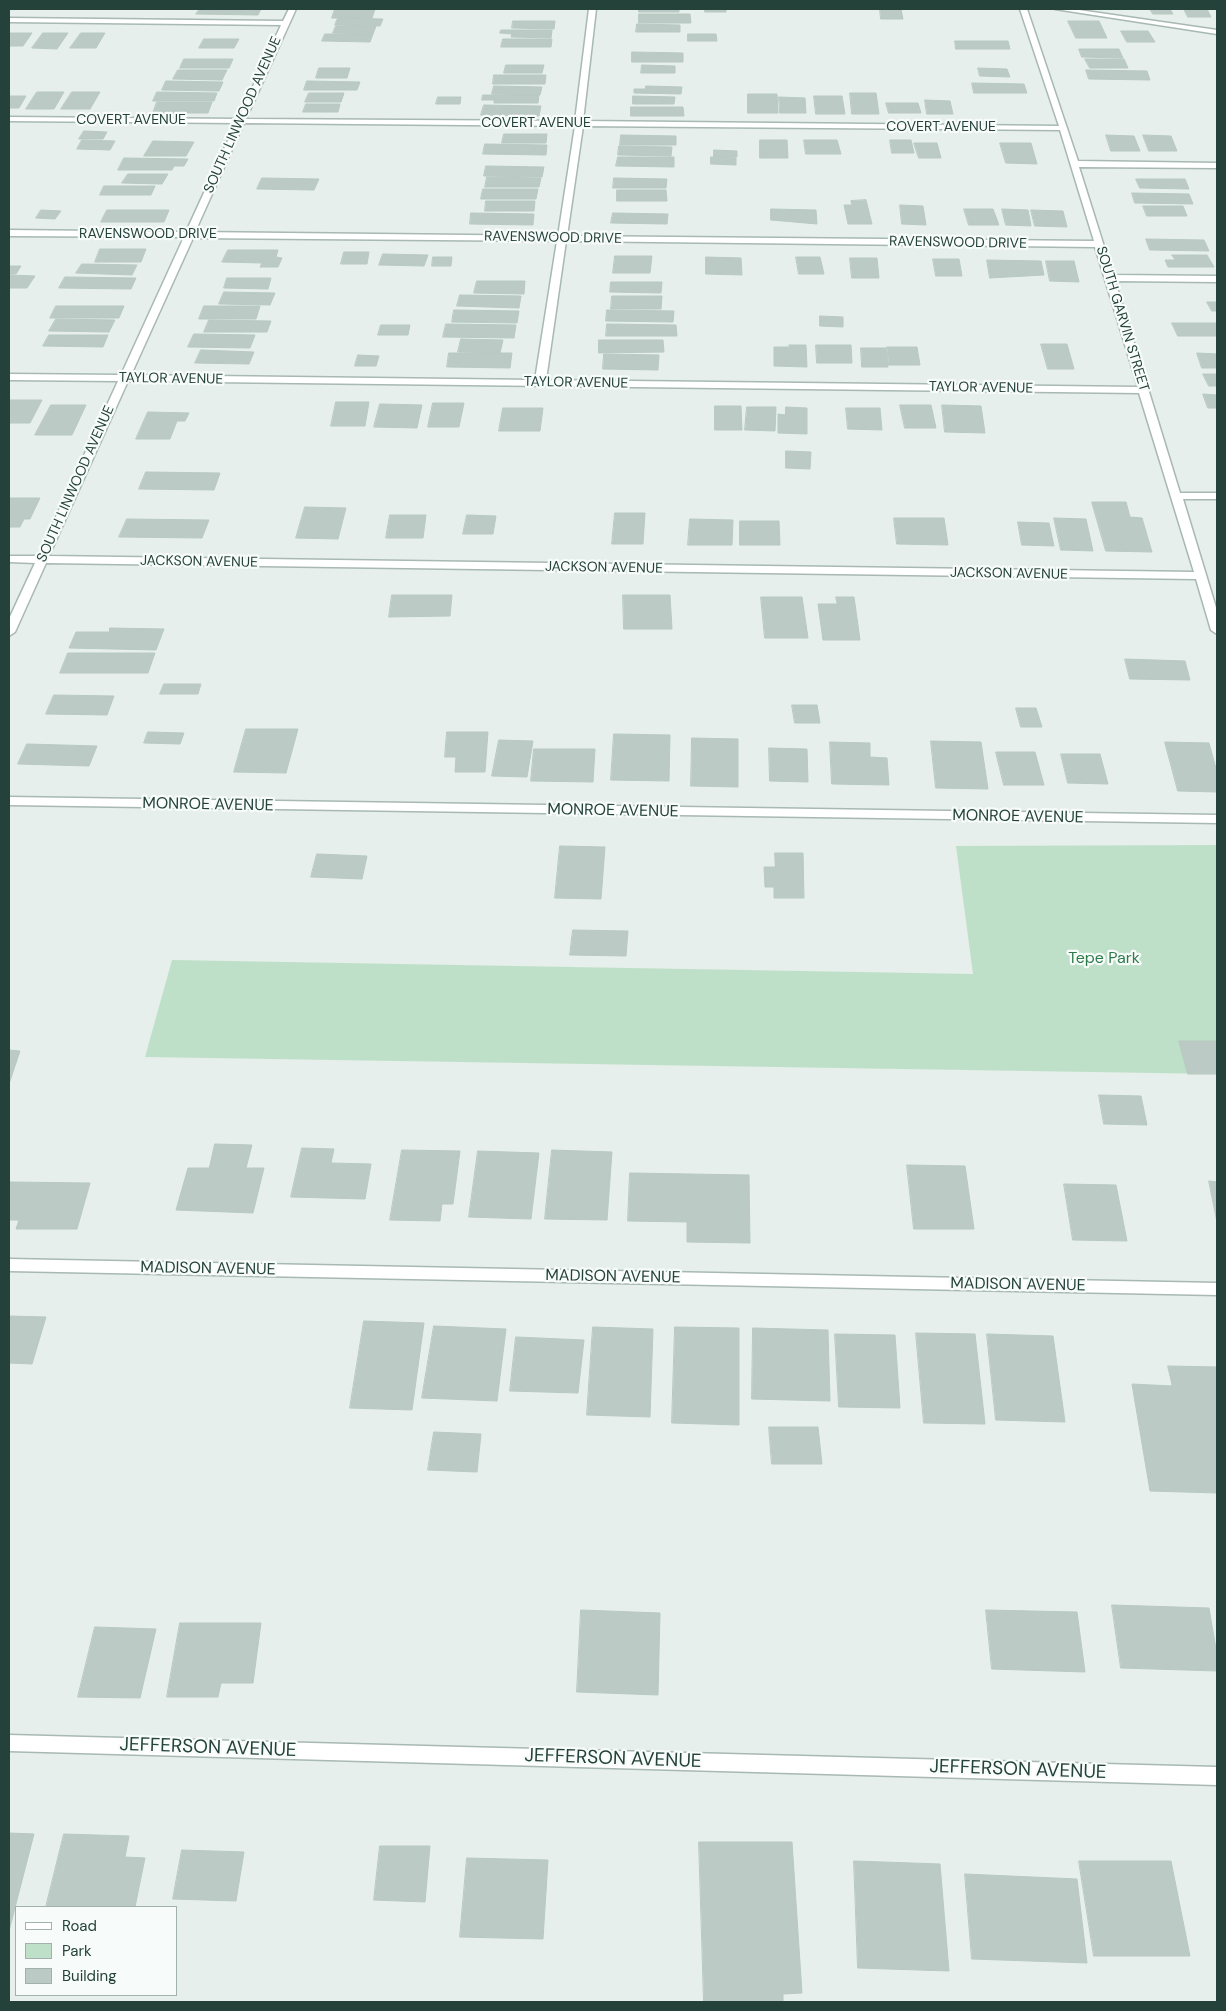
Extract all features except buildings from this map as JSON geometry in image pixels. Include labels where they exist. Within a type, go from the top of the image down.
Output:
[{"type":"street","name":"SOUTH LINWOOD AVENUE","points":[[9,632],[292,9]]},
{"type":"street","points":[[540,383],[579,124],[594,9]]},
{"type":"street","name":"SOUTH GARVIN STREET","points":[[1024,9],[1074,164],[1217,630]]},
{"type":"street","points":[[1059,9],[1217,32]]},
{"type":"street","points":[[9,20],[285,23]]},
{"type":"street","name":"COVERT AVENUE","points":[[9,119],[1062,128]]},
{"type":"street","points":[[1074,164],[1217,165]]},
{"type":"street","name":"RAVENSWOOD DRIVE","points":[[9,233],[1098,244]]},
{"type":"street","points":[[1109,278],[1217,279]]},
{"type":"street","name":"TAYLOR AVENUE","points":[[9,377],[1144,390]]},
{"type":"street","points":[[1177,496],[1217,496]]},
{"type":"street","name":"JACKSON AVENUE","points":[[9,560],[1200,576]]},
{"type":"street","name":"MONROE AVENUE","points":[[9,801],[1217,819]]},
{"type":"street","name":"MADISON AVENUE","points":[[9,1265],[1217,1289]]},
{"type":"street","name":"JEFFERSON AVENUE","points":[[9,1743],[1217,1776]]},
{"type":"green space","name":"Tepe Park","points":[[1217,845],[1217,1074],[145,1057],[172,960],[973,974],[956,846]]}]
